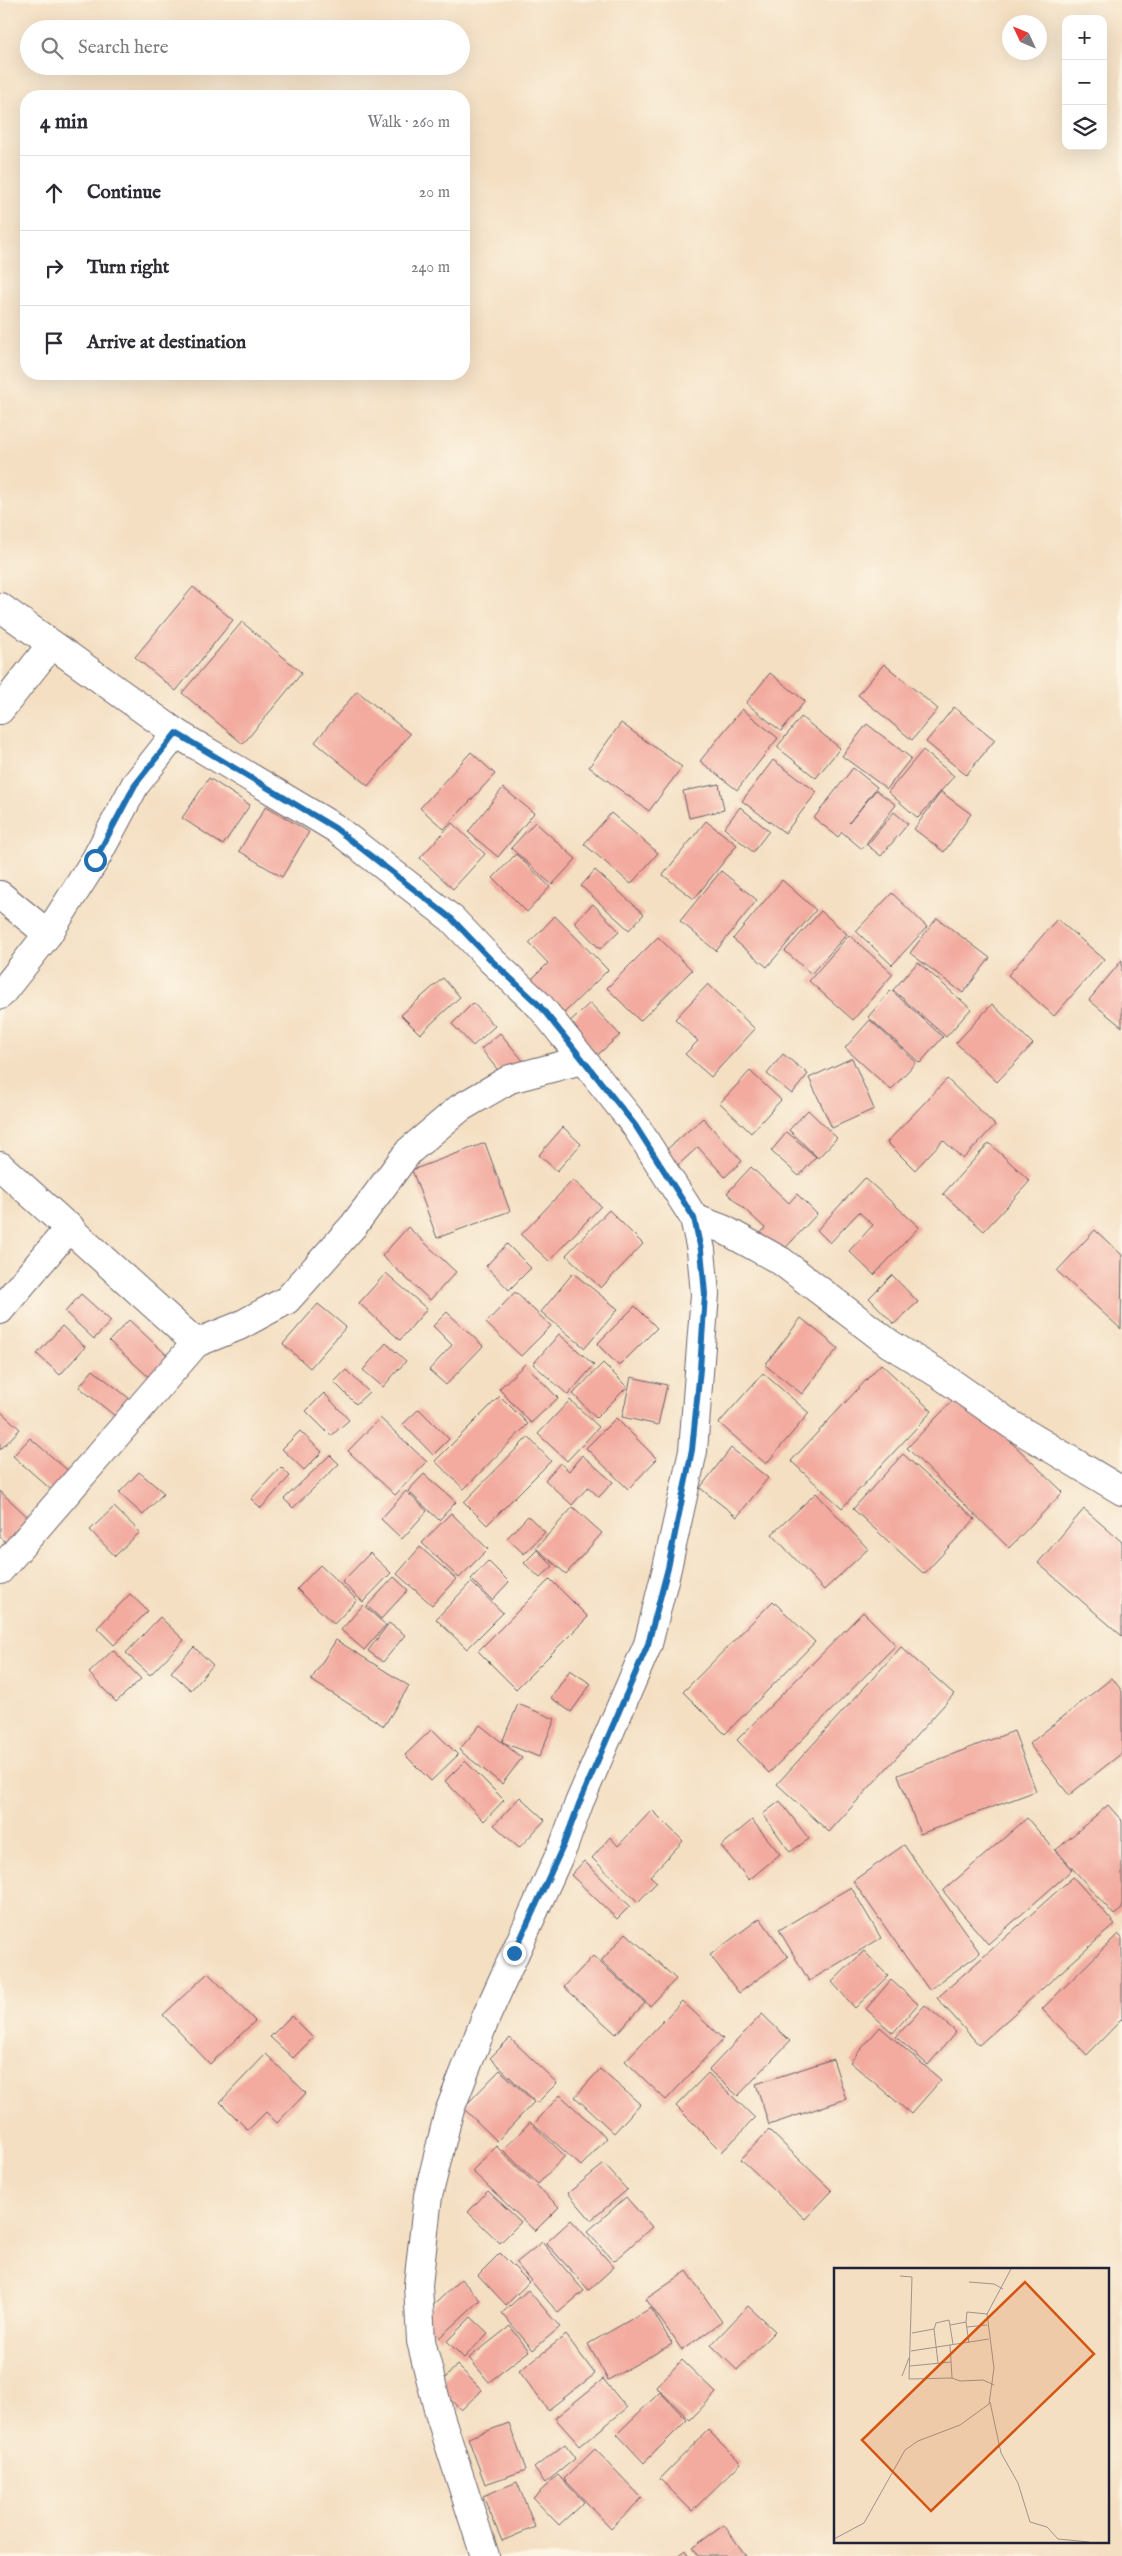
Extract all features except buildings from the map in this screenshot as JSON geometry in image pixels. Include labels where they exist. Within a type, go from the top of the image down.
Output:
[{"type":"street","points":[[0,607],[176,733],[335,828],[452,919],[491,960],[540,1006],[635,1125],[694,1218],[701,1250],[705,1294],[692,1450],[668,1568],[648,1644],[579,1804],[564,1844],[486,2017],[449,2112],[428,2196],[418,2286],[421,2341],[439,2413],[485,2556]]},
{"type":"street","points":[[0,710],[51,645]]},
{"type":"street","points":[[0,995],[48,934],[95,860],[135,785],[176,733]]},
{"type":"street","points":[[0,895],[48,934]]},
{"type":"street","points":[[0,1570],[196,1343],[239,1326],[287,1300],[354,1225],[408,1150],[460,1108],[510,1079],[582,1060]]},
{"type":"street","points":[[0,1166],[70,1227],[131,1286],[196,1343]]},
{"type":"street","points":[[694,1218],[723,1229],[781,1261],[890,1344],[939,1374],[1012,1425],[1122,1491]]},
{"type":"street","points":[[0,1310],[70,1227]]},
{"type":"route","points":[[95,860],[135,785],[176,733],[224,761],[335,828],[452,919],[491,960],[540,1006],[635,1125],[694,1218],[701,1250],[705,1294],[700,1369],[692,1450],[668,1568],[648,1644],[610,1736],[579,1804],[564,1844],[514,1953]]}]
